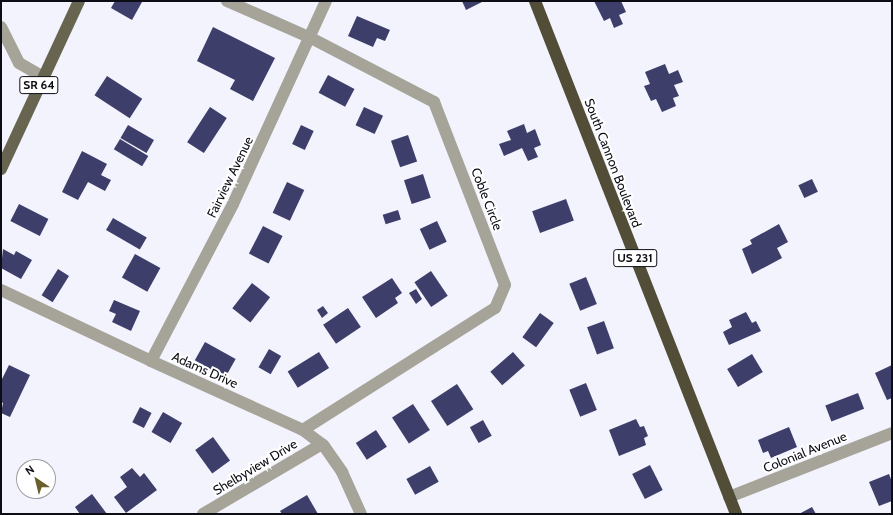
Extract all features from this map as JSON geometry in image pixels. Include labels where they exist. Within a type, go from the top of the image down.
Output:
[{"type":"highway","name":"South Cannon Boulevard","points":[[535,1],[736,514]]},
{"type":"main road","name":"SR 64","points":[[1,169],[79,1]]},
{"type":"street","name":"Coble Circle","points":[[227,1],[311,38],[434,102],[505,285],[495,308],[303,430]]},
{"type":"street","name":"Fairview Avenue","points":[[151,361],[233,204],[311,38],[326,1]]},
{"type":"street","points":[[1,27],[19,63],[43,77]]},
{"type":"street","name":"Adams Drive","points":[[1,290],[151,361],[303,430],[322,444],[342,472],[361,514]]},
{"type":"street","name":"Colonial Avenue","points":[[729,497],[892,433]]},
{"type":"street","name":"Shelbyview Drive","points":[[203,514],[322,444]]},
{"type":"building","points":[[115,1],[142,2],[132,20],[111,8]]},
{"type":"building","points":[[462,1],[484,1],[466,10]]},
{"type":"building","points":[[594,1],[621,1],[626,12],[619,15],[623,24],[614,28],[610,18],[604,21]]},
{"type":"building","points":[[357,16],[390,30],[385,41],[377,38],[373,47],[348,36]]},
{"type":"building","points":[[213,27],[275,58],[253,101],[230,89],[235,80],[197,61]]},
{"type":"building","points":[[665,64],[669,74],[678,70],[683,82],[674,85],[679,96],[673,98],[676,106],[662,112],[656,99],[651,101],[644,86],[650,84],[645,72]]},
{"type":"building","points":[[328,75],[354,89],[345,107],[319,93]]},
{"type":"building","points":[[107,76],[142,99],[130,118],[94,95]]},
{"type":"building","points":[[210,107],[227,118],[204,153],[187,142]]},
{"type":"building","points":[[364,107],[383,116],[375,134],[356,125]]},
{"type":"building","points":[[524,124],[527,133],[535,129],[541,145],[534,148],[538,157],[528,161],[522,148],[504,156],[499,144],[511,140],[507,131]]},
{"type":"building","points":[[128,125],[154,140],[146,153],[120,138]]},
{"type":"building","points":[[301,125],[314,131],[305,150],[292,144]]},
{"type":"building","points":[[408,135],[417,161],[400,167],[391,141]]},
{"type":"building","points":[[120,139],[148,156],[142,166],[114,149]]},
{"type":"building","points":[[82,151],[107,164],[101,175],[111,180],[105,191],[88,182],[78,200],[62,192]]},
{"type":"building","points":[[423,174],[431,198],[412,204],[404,180]]},
{"type":"building","points":[[812,179],[818,192],[804,198],[798,185]]},
{"type":"building","points":[[287,182],[304,190],[290,221],[273,213]]},
{"type":"building","points":[[566,199],[574,221],[540,233],[532,211]]},
{"type":"building","points":[[19,204],[48,219],[40,236],[10,221]]},
{"type":"building","points":[[398,210],[401,220],[386,224],[383,215]]},
{"type":"building","points":[[113,218],[147,238],[140,250],[106,230]]},
{"type":"building","points":[[437,221],[447,242],[430,250],[420,229]]},
{"type":"building","points":[[779,224],[788,242],[777,248],[782,258],[752,274],[742,249],[752,244],[750,240]]},
{"type":"building","points":[[263,226],[283,236],[269,264],[249,254]]},
{"type":"building","points":[[3,249],[14,255],[16,251],[32,260],[21,279],[1,268]]},
{"type":"building","points":[[135,254],[160,268],[147,292],[122,278]]},
{"type":"building","points":[[58,269],[69,276],[53,302],[42,295]]},
{"type":"building","points":[[431,271],[448,296],[431,307],[414,282]]},
{"type":"building","points":[[586,277],[597,304],[580,311],[569,284]]},
{"type":"building","points":[[392,278],[402,293],[395,298],[398,303],[376,318],[362,297]]},
{"type":"building","points":[[252,283],[270,297],[250,322],[232,308]]},
{"type":"building","points":[[416,289],[422,299],[416,304],[409,293]]},
{"type":"building","points":[[114,300],[140,311],[131,331],[112,322],[116,314],[109,311]]},
{"type":"building","points":[[323,306],[328,313],[322,318],[317,310]]},
{"type":"building","points":[[348,308],[361,327],[336,344],[323,325]]},
{"type":"building","points":[[746,312],[752,323],[756,321],[761,331],[729,345],[723,332],[732,327],[729,320]]},
{"type":"building","points":[[540,313],[554,323],[536,347],[522,337]]},
{"type":"building","points":[[604,321],[614,348],[597,354],[587,327]]},
{"type":"building","points":[[205,342],[236,359],[225,377],[195,360]]},
{"type":"building","points":[[269,349],[281,356],[271,374],[258,367]]},
{"type":"building","points":[[319,352],[329,368],[298,388],[288,372]]},
{"type":"building","points":[[513,352],[525,366],[502,385],[490,372]]},
{"type":"building","points":[[752,354],[763,372],[738,387],[727,369]]},
{"type":"building","points":[[9,365],[30,375],[10,417],[1,413],[3,403],[1,402],[1,381]]},
{"type":"building","points":[[892,365],[892,398],[887,400],[875,373]]},
{"type":"building","points":[[586,383],[597,410],[580,417],[569,390]]},
{"type":"building","points":[[457,384],[473,409],[447,426],[431,401]]},
{"type":"building","points":[[858,393],[864,409],[831,421],[825,406]]},
{"type":"building","points":[[413,404],[430,430],[409,444],[392,418]]},
{"type":"building","points":[[140,407],[152,413],[144,428],[132,422]]},
{"type":"building","points":[[163,412],[182,423],[171,443],[152,432]]},
{"type":"building","points":[[636,419],[640,427],[644,426],[648,436],[644,438],[646,445],[619,456],[609,430]]},
{"type":"building","points":[[483,420],[492,436],[479,443],[470,427]]},
{"type":"building","points":[[789,427],[797,447],[771,458],[768,451],[763,453],[758,440]]},
{"type":"building","points":[[376,430],[387,447],[367,460],[356,443]]},
{"type":"building","points":[[213,437],[230,460],[212,473],[195,450]]},
{"type":"building","points":[[650,465],[663,490],[645,499],[632,474]]},
{"type":"building","points":[[430,466],[439,482],[415,495],[406,479]]},
{"type":"building","points":[[132,468],[140,477],[144,473],[157,490],[126,513],[114,497],[127,487],[120,477]]},
{"type":"building","points":[[889,474],[892,482],[892,501],[879,506],[869,482]]},
{"type":"building","points":[[92,494],[107,514],[80,514],[75,507]]},
{"type":"building","points":[[307,495],[318,514],[282,514],[280,511]]},
{"type":"building","points":[[812,507],[816,514],[799,514]]}]
